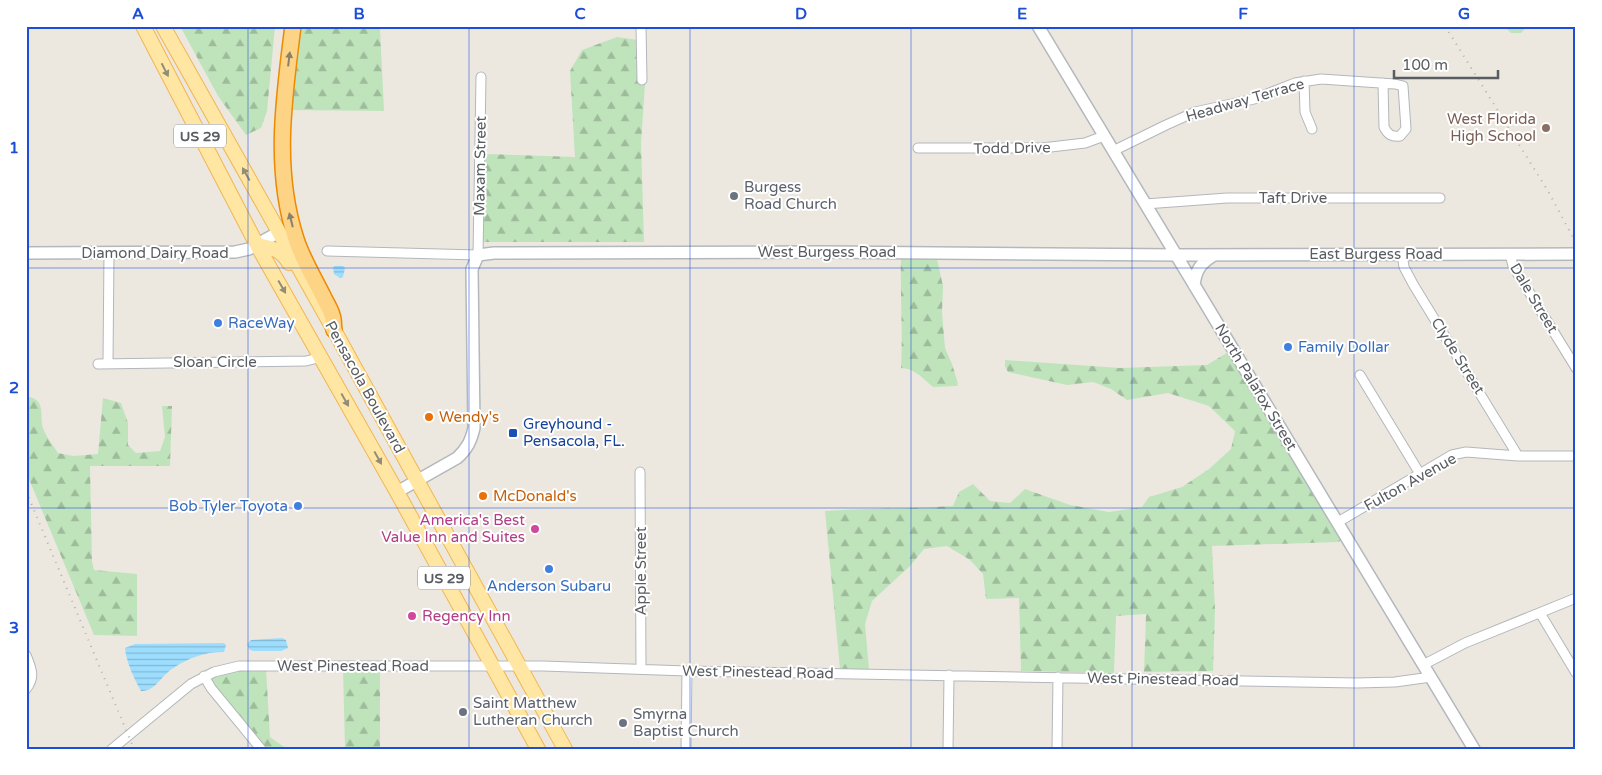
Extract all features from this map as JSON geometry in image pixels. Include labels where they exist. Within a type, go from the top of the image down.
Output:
[{"type":"highway","points":[[293,26],[282,120],[284,184],[296,240],[308,268],[333,315],[331,331]]},
{"type":"main road","name":"Pensacola Boulevard","points":[[143,26],[257,245],[322,357],[494,666],[538,749]]},
{"type":"main road","name":"Pensacola Boulevard","points":[[163,26],[279,232],[331,331],[364,384],[566,749]]},
{"type":"main road","name":"North Palafox Street","points":[[1038,26],[1474,749]]},
{"type":"main road","name":"Diamond Dairy Road","points":[[26,253],[235,252],[257,245],[279,232]]},
{"type":"main road","points":[[257,245],[276,248],[284,254],[331,331],[312,340]]},
{"type":"main road","name":"West Burgess Road","points":[[478,254],[494,252],[848,252],[1176,255]]},
{"type":"main road","points":[[397,492],[457,458],[464,452],[472,437],[474,428],[472,270],[478,254]]},
{"type":"main road","points":[[1194,285],[1195,275],[1200,265],[1214,254]]},
{"type":"main road","name":"East Burgess Road","points":[[1176,255],[1576,254]]},
{"type":"street","points":[[641,26],[642,80]]},
{"type":"street","name":"Maxam Street","points":[[478,254],[481,77]]},
{"type":"street","name":"Headway Terrace","points":[[1114,151],[1195,112],[1254,99],[1295,82],[1320,79],[1383,83],[1403,86],[1406,129],[1400,136],[1393,137],[1384,128],[1383,83]]},
{"type":"street","points":[[1304,81],[1305,112],[1312,128]]},
{"type":"street","name":"Todd Drive","points":[[918,148],[1042,148],[1085,144],[1104,136]]},
{"type":"street","name":"Taft Drive","points":[[1146,204],[1227,198],[1440,198]]},
{"type":"street","name":"West Burgess Road","points":[[327,251],[478,254]]},
{"type":"street","name":"Sloan Circle","points":[[109,253],[103,363],[306,361],[322,357]]},
{"type":"street","name":"Clyde Street","points":[[1402,254],[1404,267],[1518,456]]},
{"type":"street","name":"Dale Street","points":[[1510,254],[1513,266],[1576,368]]},
{"type":"street","points":[[1360,375],[1420,474]]},
{"type":"street","name":"Fulton Avenue","points":[[1338,522],[1452,455],[1466,452],[1518,456],[1576,456]]},
{"type":"street","name":"Apple Street","points":[[640,472],[641,670]]},
{"type":"street","points":[[1423,664],[1465,643],[1576,598]]},
{"type":"street","points":[[1540,613],[1576,673]]},
{"type":"street","points":[[26,655],[33,676],[26,689]]},
{"type":"street","name":"West Pinestead Road","points":[[112,749],[184,689],[204,676],[231,667],[253,665],[520,666],[687,671],[1357,683],[1395,682],[1431,677]]},
{"type":"street","points":[[686,749],[687,671]]},
{"type":"street","points":[[948,749],[949,675]]},
{"type":"street","points":[[204,676],[211,688],[261,749]]},
{"type":"street","points":[[1057,749],[1058,677]]},
{"type":"green space","points":[[180,26],[275,26],[267,111],[261,128],[246,135],[218,96]]},
{"type":"green space","points":[[300,26],[380,29],[384,111],[291,110]]},
{"type":"green space","points":[[1504,26],[1527,26],[1521,33],[1511,33]]},
{"type":"green space","points":[[617,37],[638,40],[639,84],[645,84],[641,143],[644,242],[482,242],[484,154],[575,157],[570,71],[582,50]]},
{"type":"green space","points":[[901,258],[937,259],[943,286],[942,312],[945,348],[952,364],[957,386],[933,387],[914,372],[901,368]]},
{"type":"green space","points":[[1230,351],[1344,539],[1338,542],[1212,546],[1215,611],[1213,671],[1144,672],[1146,614],[1116,616],[1114,673],[1021,671],[1019,598],[986,599],[983,574],[970,560],[947,546],[924,549],[910,566],[872,601],[865,624],[869,669],[840,669],[825,511],[953,506],[959,492],[973,484],[990,501],[1010,503],[1025,489],[1070,505],[1109,512],[1142,507],[1149,497],[1182,487],[1209,469],[1231,449],[1235,431],[1209,406],[1168,393],[1127,400],[1111,389],[1093,382],[1067,385],[1008,372],[1005,360],[1120,368],[1207,365]]},
{"type":"green space","points":[[26,397],[37,400],[40,404],[43,428],[58,453],[73,456],[98,454],[103,398],[121,403],[128,423],[128,445],[136,453],[160,451],[165,437],[162,406],[172,406],[170,466],[90,466],[92,562],[94,570],[137,574],[137,636],[94,635],[26,472]]},
{"type":"green space","points":[[266,669],[270,737],[284,747],[334,749],[266,749],[209,679],[240,670]]},
{"type":"green space","points":[[343,669],[380,670],[380,749],[345,749]]},
{"type":"water","points":[[343,266],[345,268],[343,277],[340,278],[334,274],[333,267]]},
{"type":"water","points":[[282,638],[286,640],[288,648],[281,651],[253,651],[249,649],[247,644],[251,640]]},
{"type":"water","points":[[224,643],[226,645],[224,652],[203,654],[184,662],[168,672],[146,691],[141,691],[136,681],[127,659],[125,648],[135,644]]},
{"type":"railway","points":[[1445,26],[1548,191],[1576,243]]},
{"type":"railway","points":[[26,491],[134,749]]},
{"type":"place","name":"West Florida High School","points":[[1546,128]]},
{"type":"place","name":"Burgess Road Church","points":[[734,196]]},
{"type":"place","name":"RaceWay","points":[[218,323]]},
{"type":"place","name":"Family Dollar","points":[[1288,347]]},
{"type":"place","name":"Wendy's","points":[[429,417]]},
{"type":"place","name":"Greyhound - Pensacola, FL.","points":[[513,433]]},
{"type":"place","name":"McDonald's","points":[[483,496]]},
{"type":"place","name":"Bob Tyler Toyota","points":[[298,506]]},
{"type":"place","name":"America's Best Value Inn and Suites","points":[[535,529]]},
{"type":"place","name":"Anderson Subaru","points":[[549,569]]},
{"type":"place","name":"Regency Inn","points":[[412,616]]},
{"type":"place","name":"Saint Matthew Lutheran Church","points":[[463,712]]},
{"type":"place","name":"Smyrna Baptist Church","points":[[623,723]]}]
